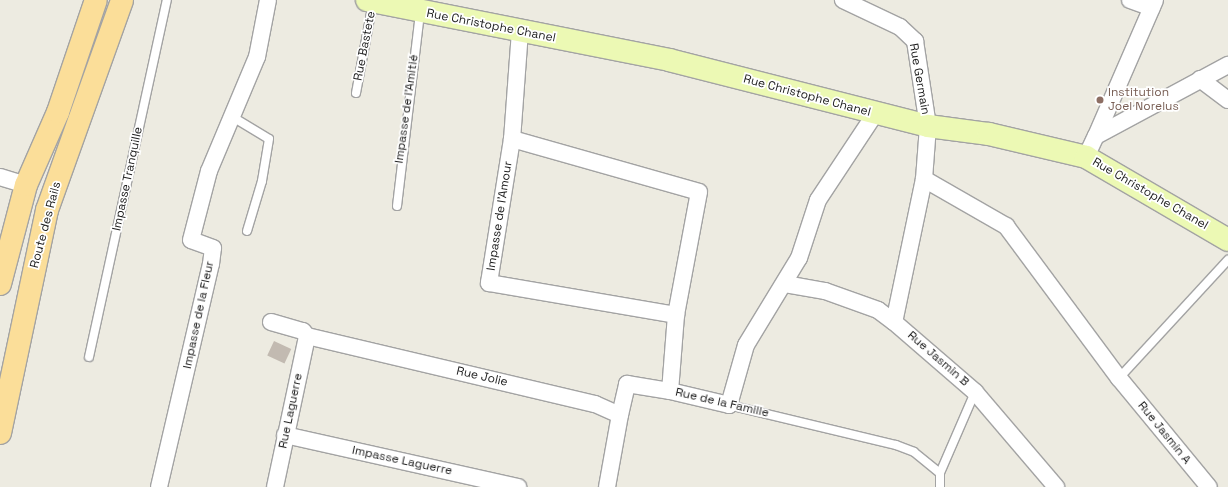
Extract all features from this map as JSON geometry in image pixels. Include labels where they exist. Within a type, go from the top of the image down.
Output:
[{"type":"main road","points":[[0,284],[26,185],[58,112],[96,0]]},
{"type":"main road","name":"Route des Rails","points":[[0,433],[47,210],[122,0]]},
{"type":"street","name":"Impasse de la Fleur","points":[[159,487],[211,264],[213,248],[191,240],[209,171],[257,57],[268,0]]},
{"type":"street","name":"Rue Christophe Chanel","points":[[371,0],[420,12],[669,60],[875,114],[928,126],[989,134],[1086,157],[1228,240]]},
{"type":"street","name":"Rue Germain","points":[[843,0],[900,27],[915,40],[928,126],[924,179],[894,322]]},
{"type":"street","points":[[1086,157],[1154,4],[1130,0]]},
{"type":"street","name":"Impasse de l'Amour","points":[[520,31],[512,139],[489,283],[676,315]]},
{"type":"street","points":[[1096,136],[1228,64]]},
{"type":"street","points":[[1200,79],[1228,100]]},
{"type":"street","points":[[728,405],[746,346],[785,284],[818,200],[875,114]]},
{"type":"street","name":"Rue de la Famille","points":[[512,139],[698,192],[676,315],[670,391],[728,405]]},
{"type":"street","points":[[0,177],[26,185]]},
{"type":"street","name":"Rue Jasmin A","points":[[924,179],[1006,226],[1119,378],[1209,487]]},
{"type":"street","name":"Rue Jasmin B","points":[[785,284],[825,290],[878,310],[975,392],[1056,487]]},
{"type":"street","name":"Rue Jolie","points":[[271,322],[303,332],[307,336],[595,404],[620,415]]},
{"type":"street","name":"Rue Laguerre","points":[[275,487],[307,336]]},
{"type":"street","points":[[607,487],[627,384],[670,391]]},
{"type":"street","name":"Impasse Laguerre","points":[[285,435],[518,487]]},
{"type":"lane","name":"Impasse Tranquille","points":[[89,357],[167,0]]},
{"type":"lane","name":"Rue Bastete","points":[[356,93],[371,0]]},
{"type":"lane","name":"Impasse de l'Amitié","points":[[397,206],[420,12]]},
{"type":"lane","points":[[231,116],[269,139],[262,181],[247,232]]},
{"type":"lane","points":[[1119,378],[1228,260]]},
{"type":"lane","points":[[940,487],[940,473],[975,392]]},
{"type":"lane","name":"Rue de la Famille","points":[[728,405],[896,444],[914,452],[940,473]]},
{"type":"building","points":[[274,341],[291,349],[284,364],[267,356]]},
{"type":"place","name":"Institution Joel Norelus","points":[[1100,100]]}]
